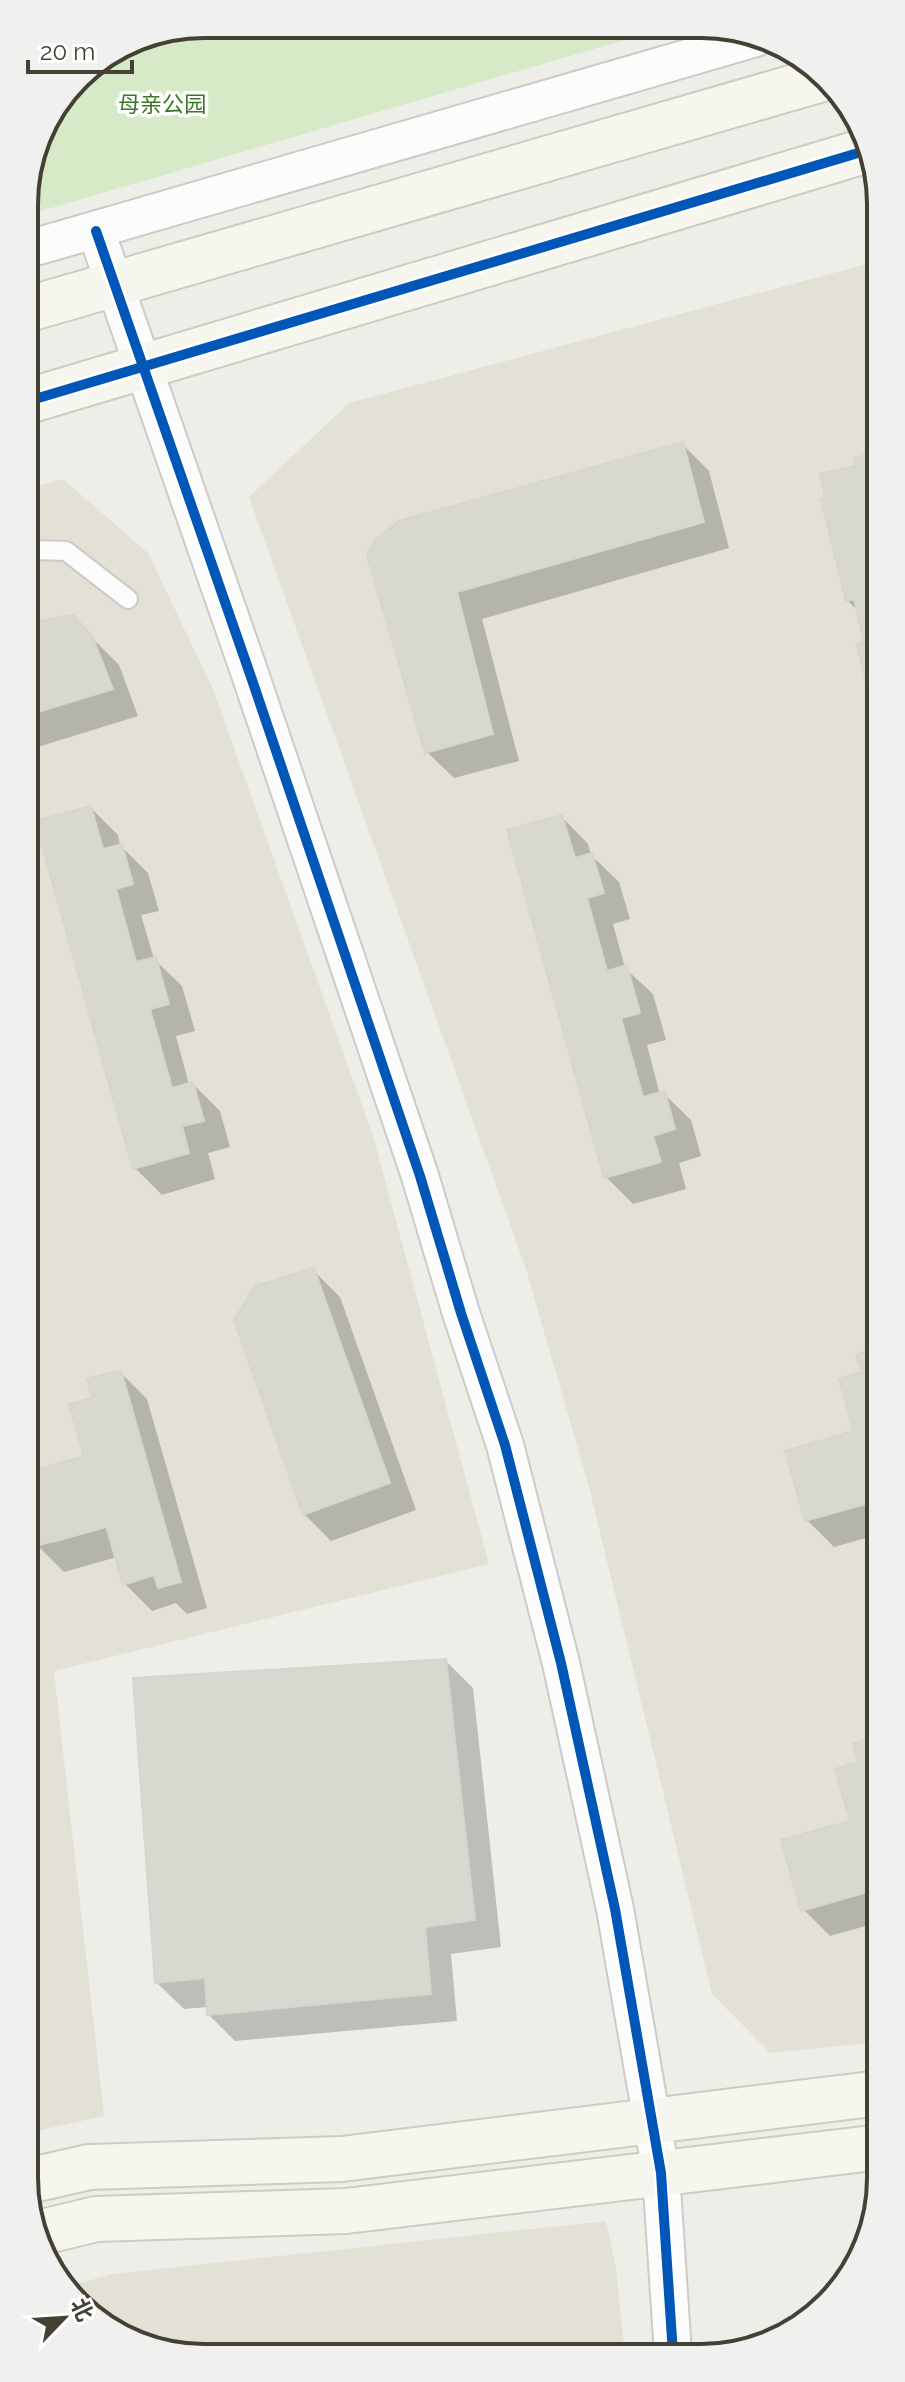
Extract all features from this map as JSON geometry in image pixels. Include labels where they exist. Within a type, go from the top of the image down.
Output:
[{"type":"street","points":[[38,247],[740,43]]},
{"type":"street","points":[[38,306],[812,82]]},
{"type":"street","points":[[38,398],[859,153]]},
{"type":"street","points":[[96,231],[420,1176],[505,1445],[561,1663],[615,1909],[661,2173],[672,2344]]},
{"type":"street","points":[[38,2179],[89,2167],[342,2159],[867,2095]]},
{"type":"street","points":[[47,2231],[96,2219],[346,2211],[867,2149]]},
{"type":"lane","points":[[38,550],[66,551],[128,599]]},
{"type":"shaded area","points":[[867,264],[867,2043],[770,2053],[712,1994],[589,1487],[525,1266],[249,497],[349,403]]},
{"type":"shaded area","points":[[63,479],[148,553],[213,689],[373,1136],[489,1564],[54,1671],[104,2116],[38,2131],[38,486]]},
{"type":"shaded area","points":[[606,2221],[616,2269],[624,2344],[182,2343],[130,2327],[104,2311],[104,2278],[98,2278],[112,2274]]},
{"type":"green space","name":"母亲公园","points":[[204,38],[631,38],[38,212],[39,182],[44,161],[55,130],[72,103],[94,79],[121,60],[171,41]]},
{"type":"building","points":[[683,442],[704,522],[457,592],[493,734],[425,753],[367,555],[376,539],[399,521]]},
{"type":"building","points":[[867,455],[867,686],[857,644],[864,642],[854,599],[846,601],[821,499],[825,498],[820,474],[856,466],[854,458]]},
{"type":"building","points":[[73,615],[92,636],[113,689],[38,712],[38,622]]},
{"type":"building","points":[[91,806],[103,849],[122,844],[133,884],[116,889],[136,962],[156,957],[169,1004],[150,1009],[172,1088],[193,1082],[204,1121],[182,1126],[189,1153],[133,1169],[38,832],[38,820]]},
{"type":"building","points":[[562,815],[575,858],[592,853],[604,893],[587,898],[607,971],[627,965],[640,1013],[621,1018],[643,1097],[665,1091],[675,1129],[653,1136],[661,1162],[604,1178],[507,830]]},
{"type":"building","points":[[314,1268],[390,1483],[303,1515],[234,1320],[255,1286]]},
{"type":"building","points":[[867,1352],[867,1504],[805,1521],[785,1451],[854,1431],[839,1379],[862,1372],[856,1355]]},
{"type":"building","points":[[121,1370],[181,1582],[158,1588],[154,1575],[123,1585],[106,1526],[38,1545],[38,1469],[84,1456],[69,1404],[92,1398],[87,1379]]},
{"type":"building","points":[[446,1659],[475,1920],[425,1927],[431,1994],[207,2015],[205,1978],[155,1983],[133,1678]]},
{"type":"building","points":[[867,1740],[867,1892],[801,1911],[781,1840],[850,1821],[835,1769],[858,1762],[853,1744]]},
{"type":"cycle path","points":[[38,398],[859,153]]},
{"type":"cycle path","points":[[96,231],[420,1176],[505,1445],[561,1663],[615,1909],[661,2173],[672,2344]]}]
